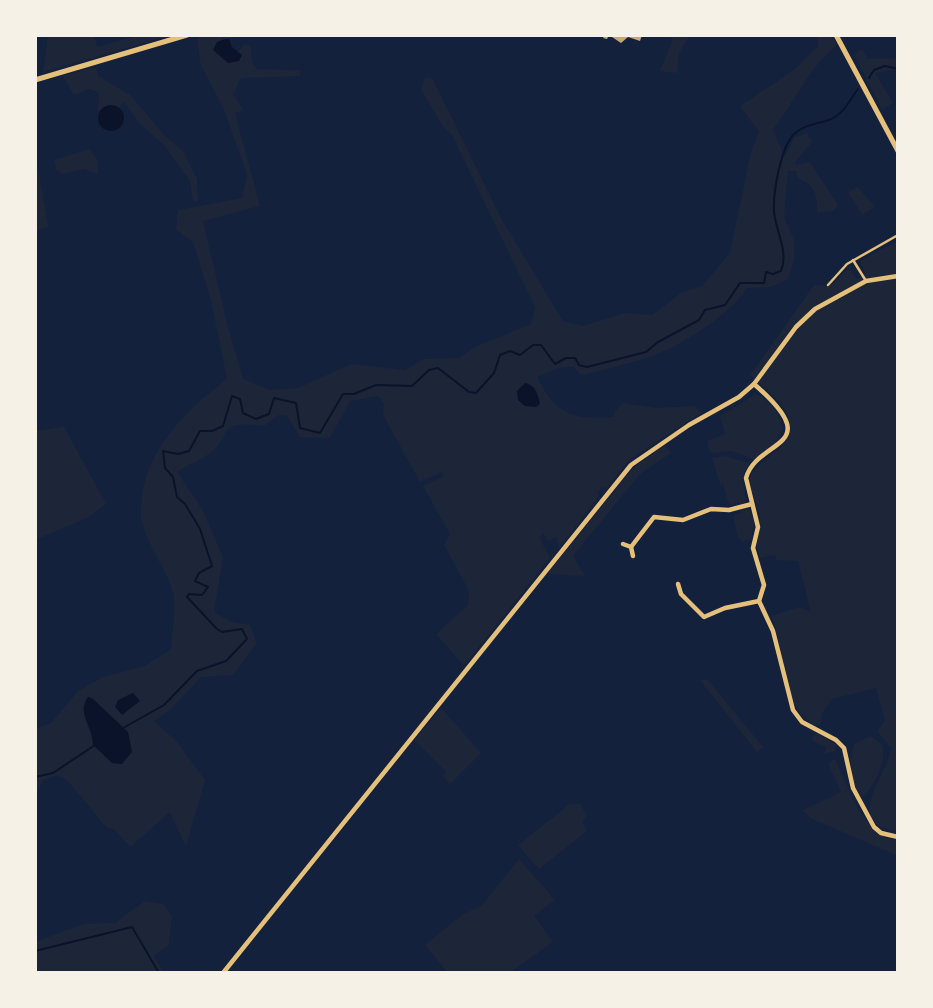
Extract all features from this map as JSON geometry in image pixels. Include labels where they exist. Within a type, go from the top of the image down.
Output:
[{"type":"street","points":[[35,80],[187,35]]},
{"type":"street","points":[[837,36],[898,151]]},
{"type":"street","points":[[223,973],[631,465],[688,425],[739,397],[754,384],[796,327],[815,309],[866,281],[898,276]]},
{"type":"street","points":[[754,384],[782,411],[787,429],[779,446],[748,472],[747,486],[758,527],[754,548],[764,584],[759,601],[773,631],[793,710],[802,722],[836,740],[844,748],[853,788],[874,827],[881,833],[898,837]]},
{"type":"street","points":[[631,547],[654,517],[683,520],[711,509],[729,510],[752,504]]},
{"type":"street","points":[[623,544],[631,547]]},
{"type":"street","points":[[631,547],[633,556]]},
{"type":"street","points":[[678,584],[681,594],[704,618],[725,608],[759,601]]},
{"type":"lane","points":[[828,285],[853,260],[898,235]]},
{"type":"lane","points":[[853,260],[866,281]]},
{"type":"shaded area","points":[[48,35],[94,35],[97,47],[140,35],[172,35],[43,72]]},
{"type":"shaded area","points":[[208,35],[240,35],[217,42],[242,55],[238,52],[245,44],[251,47],[252,62],[257,69],[300,70],[300,76],[241,78],[233,94],[244,111],[235,113],[260,206],[203,221],[243,379],[269,390],[298,388],[351,364],[405,370],[424,359],[459,358],[475,347],[531,324],[535,307],[452,135],[443,127],[421,89],[425,77],[432,78],[502,220],[563,321],[583,326],[625,313],[652,315],[681,293],[702,286],[730,253],[751,152],[759,132],[740,106],[795,69],[818,46],[816,35],[830,35],[838,44],[810,74],[773,130],[785,157],[794,138],[807,133],[812,142],[795,162],[796,165],[810,162],[838,205],[834,211],[818,213],[813,188],[797,177],[796,171],[788,171],[784,218],[794,239],[795,258],[788,279],[771,287],[747,288],[731,307],[706,327],[655,355],[582,375],[573,367],[561,367],[537,377],[559,407],[576,416],[614,417],[614,412],[623,403],[656,408],[696,406],[701,413],[629,460],[606,489],[602,487],[598,492],[599,496],[559,548],[556,537],[548,541],[543,533],[539,537],[550,558],[464,666],[436,634],[468,605],[469,591],[444,545],[450,534],[423,486],[444,476],[442,472],[420,482],[383,415],[384,403],[378,396],[350,401],[330,438],[300,437],[287,416],[279,415],[264,426],[248,424],[230,427],[215,449],[177,472],[203,511],[223,557],[214,612],[231,622],[250,625],[257,643],[233,675],[201,677],[170,710],[154,721],[177,742],[205,780],[186,847],[170,812],[130,847],[114,829],[106,827],[68,781],[57,775],[43,780],[35,795],[35,729],[51,723],[78,691],[103,677],[145,666],[171,649],[173,597],[169,581],[142,524],[142,494],[147,473],[167,437],[195,406],[227,379],[211,300],[193,242],[176,230],[178,210],[242,198],[247,174],[223,107],[201,66],[197,39]],"holes":[[[92,698],[120,728],[132,752],[93,745]]]},
{"type":"shaded area","points":[[671,35],[690,35],[679,53],[677,73],[660,71],[672,41]]},
{"type":"shaded area","points":[[229,39],[232,47],[242,55],[239,61],[228,63],[213,50],[217,42]]},
{"type":"shaded area","points":[[862,49],[868,59],[898,58],[898,69],[875,73],[893,103],[882,109],[854,55]]},
{"type":"shaded area","points":[[96,67],[98,76],[130,95],[164,135],[184,152],[197,179],[198,201],[193,201],[190,181],[165,146],[140,124],[124,102],[118,108],[108,106],[98,111],[99,92],[89,89],[74,95],[63,76]]},
{"type":"shaded area","points":[[111,105],[120,109],[124,118],[120,127],[111,131],[102,127],[98,118],[102,109]]},
{"type":"shaded area","points":[[90,149],[98,161],[98,174],[84,169],[63,174],[56,170],[54,160]]},
{"type":"shaded area","points":[[37,162],[48,226],[35,232],[35,163]]},
{"type":"shaded area","points":[[858,187],[875,207],[862,215],[848,192]]},
{"type":"shaded area","points":[[898,241],[898,830],[892,830],[877,824],[870,811],[871,798],[891,748],[877,731],[885,721],[876,688],[832,699],[821,715],[821,724],[816,726],[804,717],[789,692],[771,616],[799,607],[811,612],[798,561],[777,560],[775,555],[760,558],[757,545],[760,515],[749,483],[756,468],[782,445],[789,434],[790,424],[780,403],[750,375],[814,285],[831,286],[849,268],[857,279],[865,274],[860,261]]},
{"type":"shaded area","points":[[525,383],[537,393],[540,404],[536,407],[525,406],[518,400],[517,391]]},
{"type":"shaded area","points":[[756,394],[770,403],[781,422],[783,428],[775,444],[755,460],[732,451],[710,453],[707,441],[725,434],[720,416]]},
{"type":"shaded area","points":[[64,427],[106,504],[87,518],[35,540],[35,431]]},
{"type":"shaded area","points":[[665,445],[671,453],[640,474],[573,556],[585,576],[547,574],[633,468]]},
{"type":"shaded area","points":[[724,456],[749,463],[742,478],[746,500],[741,505],[739,502],[729,505],[723,483],[720,484],[712,458]]},
{"type":"shaded area","points":[[742,509],[750,510],[755,522],[751,539],[742,542],[738,537],[733,516],[742,512]]},
{"type":"shaded area","points":[[707,679],[763,747],[757,752],[700,680]]},
{"type":"shaded area","points":[[133,693],[140,701],[122,715],[115,707],[118,700]]},
{"type":"shaded area","points":[[88,697],[128,732],[132,752],[122,764],[112,763],[93,745],[84,714]]},
{"type":"shaded area","points":[[441,708],[481,753],[450,784],[443,776],[446,772],[414,740]]},
{"type":"shaded area","points":[[815,733],[836,744],[835,751],[824,754],[826,747],[811,740]]},
{"type":"shaded area","points":[[871,736],[883,746],[882,760],[875,780],[863,797],[855,786],[851,758],[854,744]]},
{"type":"shaded area","points":[[835,759],[867,821],[886,837],[898,840],[898,856],[810,818],[803,810],[841,792],[828,763]]},
{"type":"shaded area","points":[[570,804],[581,804],[586,816],[582,822],[587,831],[539,869],[518,845]]},
{"type":"shaded area","points":[[519,859],[555,900],[534,916],[553,942],[509,973],[448,973],[425,945],[462,915],[481,906]]},
{"type":"shaded area","points":[[145,901],[163,904],[172,916],[169,945],[154,956],[164,973],[35,973],[35,942],[83,924],[115,923]]},
{"type":"building","points":[[609,35],[642,35],[640,41],[628,37],[621,43]]},
{"type":"waterway","points":[[869,78],[874,70],[885,66],[898,69]]},
{"type":"waterway","points":[[123,728],[164,705],[197,671],[226,661],[247,639],[242,629],[222,632],[217,629],[187,597],[189,594],[202,595],[208,587],[195,581],[199,573],[212,566],[200,529],[185,504],[177,497],[173,477],[165,468],[163,451],[178,454],[189,451],[200,431],[212,431],[223,426],[232,396],[240,399],[243,413],[256,419],[269,414],[274,398],[296,403],[300,428],[320,433],[343,394],[354,394],[376,385],[412,386],[429,370],[438,368],[469,392],[476,393],[494,373],[500,355],[510,351],[520,355],[533,345],[541,345],[555,364],[566,358],[575,358],[579,365],[587,367],[646,352],[658,342],[699,320],[705,310],[725,305],[740,283],[764,283],[766,272],[773,274],[781,271],[784,257],[774,204],[778,172],[785,150],[798,131],[839,114],[858,89]]},
{"type":"waterway","points":[[35,777],[53,773],[95,745]]},
{"type":"waterway","points":[[35,951],[132,927],[159,973]]}]
